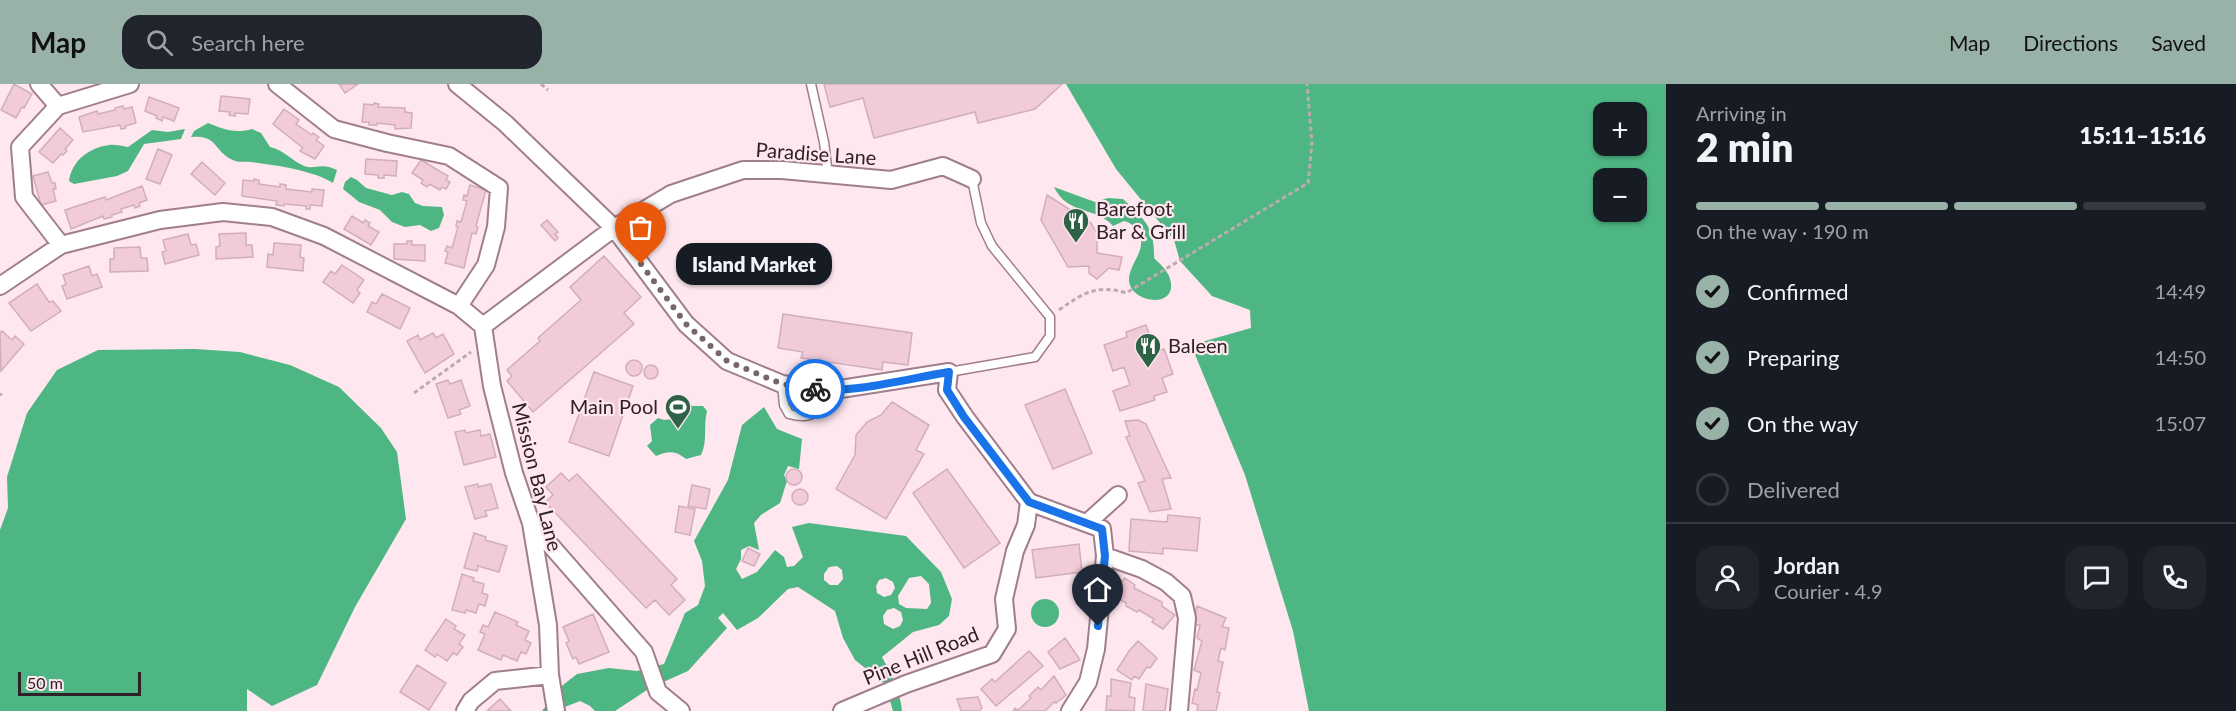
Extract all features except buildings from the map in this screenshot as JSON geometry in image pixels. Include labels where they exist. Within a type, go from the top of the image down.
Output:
[{"type":"street","points":[[39,84],[58,106]]},
{"type":"street","points":[[61,245],[24,197],[20,147],[58,106],[130,84]]},
{"type":"street","points":[[278,84],[334,129],[449,156],[499,188],[496,227],[486,265],[459,306]]},
{"type":"street","points":[[457,84],[505,123],[614,228],[686,324],[727,361],[782,384],[828,391],[949,372],[947,390],[1029,502],[1102,529],[1105,556],[1096,649],[1088,682],[1070,711]]},
{"type":"street","name":"Paradise Lane","points":[[484,334],[614,228],[671,194],[743,170],[782,170],[891,180],[943,166],[972,179]]},
{"type":"street","points":[[0,286],[61,245],[160,220],[224,212],[272,217],[324,236],[459,306],[484,334]]},
{"type":"street","name":"Mission Bay Lane","points":[[484,334],[492,386],[514,473],[531,523],[548,625],[550,675],[556,711]]},
{"type":"street","points":[[1087,524],[1118,495]]},
{"type":"street","name":"Pine Hill Road","points":[[842,711],[906,684],[992,654],[1007,629],[1004,599],[1015,551],[1026,525],[1029,502]]},
{"type":"street","points":[[531,523],[644,652],[658,692],[681,711]]},
{"type":"street","points":[[1105,556],[1142,569],[1166,582],[1182,596],[1187,618],[1179,711]]},
{"type":"street","points":[[465,711],[471,701],[495,681],[550,675]]},
{"type":"lane","points":[[811,84],[824,142],[828,175]]},
{"type":"lane","points":[[949,372],[1035,357],[1050,336],[1050,317],[992,246],[981,223],[972,179]]},
{"type":"lane","points":[[782,384],[784,405],[789,414],[803,418],[816,412],[828,391]]},
{"type":"path","points":[[541,84],[548,90]]},
{"type":"path","points":[[1050,317],[1090,291],[1109,288],[1126,293],[1130,291],[1308,183],[1312,143],[1307,84]]},
{"type":"path","points":[[414,393],[484,334]]},
{"type":"shaded area","points":[[1066,84],[1666,84],[1666,711],[1309,711],[1293,631],[1245,475],[1191,345],[1251,328],[1250,310],[1212,296],[1180,261],[1174,240],[1116,169]]},
{"type":"shaded area","points":[[208,123],[230,130],[252,129],[261,133],[270,147],[304,166],[322,166],[337,170],[333,183],[325,178],[294,169],[233,160],[206,138],[191,137],[194,131]]},
{"type":"shaded area","points":[[185,129],[181,139],[144,144],[128,171],[117,176],[74,184],[69,181],[77,162],[94,149],[111,145],[128,147],[152,130],[168,132]]},
{"type":"shaded area","points":[[351,177],[366,188],[392,195],[402,192],[409,194],[415,203],[423,206],[442,207],[444,215],[439,228],[431,231],[420,225],[405,227],[392,222],[380,210],[359,202],[343,189],[345,182]]},
{"type":"shaded area","points":[[1054,187],[1095,202],[1108,198],[1123,199],[1147,224],[1153,239],[1154,258],[1169,276],[1171,287],[1169,294],[1155,300],[1146,299],[1132,289],[1129,281],[1130,275],[1141,244],[1141,238],[1133,226],[1124,221],[1113,226],[1099,216],[1074,207],[1060,196]]},
{"type":"shaded area","points":[[195,349],[240,352],[290,365],[339,387],[381,428],[397,452],[406,519],[355,607],[317,685],[272,706],[247,689],[247,711],[0,711],[0,530],[8,508],[7,477],[27,413],[57,370],[98,350]]},
{"type":"shaded area","name":"Main Pool","points":[[677,398],[693,406],[703,406],[707,411],[701,455],[686,459],[671,452],[656,456],[647,446],[652,441],[650,425],[658,418],[672,419],[675,411],[669,401]]},
{"type":"shaded area","points":[[764,407],[777,429],[802,439],[799,469],[788,466],[784,475],[787,481],[780,503],[761,515],[754,523],[759,550],[749,546],[741,550],[741,559],[736,569],[742,579],[757,572],[775,550],[784,557],[787,567],[794,566],[803,557],[792,527],[809,523],[906,536],[941,572],[952,599],[949,616],[939,625],[913,632],[882,657],[897,689],[902,711],[893,711],[885,684],[855,660],[843,638],[835,611],[798,587],[788,589],[758,618],[737,630],[723,613],[718,618],[727,628],[688,671],[650,688],[615,711],[595,711],[580,701],[555,711],[542,711],[563,685],[577,674],[609,668],[637,671],[664,664],[685,613],[698,605],[705,586],[702,561],[694,541],[728,480],[742,425]],"holes":[[[837,566],[842,570],[843,579],[838,585],[830,585],[824,580],[824,574],[829,567]],[[921,576],[929,584],[931,603],[927,609],[906,608],[899,604],[898,596],[909,578]],[[886,578],[893,582],[895,588],[891,595],[884,597],[877,593],[876,586],[879,580]],[[894,608],[901,612],[903,620],[900,626],[893,629],[884,624],[883,616],[887,610]]]},
{"type":"shaded area","points":[[1045,599],[1055,603],[1059,613],[1055,623],[1045,627],[1035,623],[1031,613],[1035,603]]},
{"type":"way so far","points":[[641,264],[686,324],[727,361],[782,384],[815,389]]},
{"type":"place","name":"Barefoot Bar & Grill","points":[[1076,244]]},
{"type":"place","name":"Island Market","points":[[641,264]]},
{"type":"place","name":"Baleen","points":[[1148,369]]},
{"type":"place","name":"Main Pool","points":[[678,430]]},
{"type":"route","points":[[815,389],[828,391],[863,387],[949,372],[947,390],[964,417],[1029,502],[1102,529],[1105,556],[1098,626]]}]
